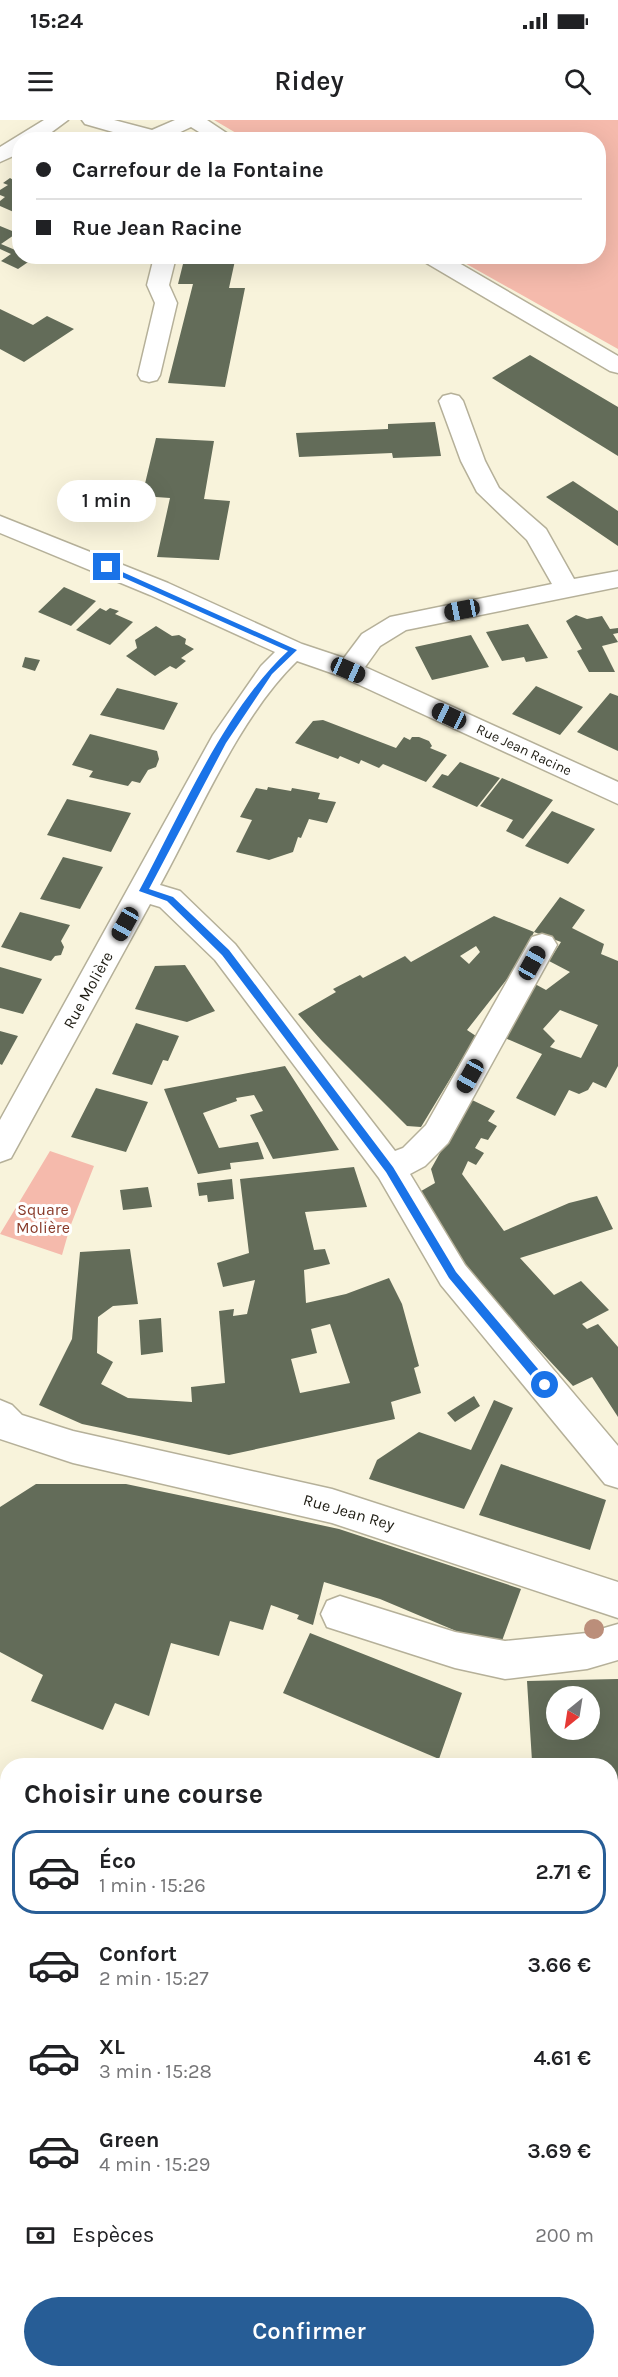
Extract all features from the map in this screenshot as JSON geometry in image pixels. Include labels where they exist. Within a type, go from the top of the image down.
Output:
[{"type":"street","points":[[39,132],[58,120]]},
{"type":"street","points":[[92,120],[137,132]]},
{"type":"street","points":[[171,132],[192,120],[213,132]]},
{"type":"street","points":[[149,375],[166,303],[158,285],[163,264]]},
{"type":"street","points":[[445,264],[618,366]]},
{"type":"street","points":[[451,401],[473,461],[489,492],[537,535],[567,589]]},
{"type":"street","name":"Rue Jean Racine","points":[[0,524],[159,589],[293,650],[348,670],[618,794]]},
{"type":"street","points":[[348,670],[371,640],[399,623],[618,579]]},
{"type":"street","name":"Rue Molière","points":[[0,1149],[223,742],[270,672],[293,650]]},
{"type":"street","points":[[143,891],[170,899],[225,952],[390,1169],[453,1275],[618,1472]]},
{"type":"street","points":[[390,1169],[414,1157],[437,1134],[542,945]]},
{"type":"street","name":"Rue Jean Rey","points":[[4,1428],[73,1447],[332,1506],[618,1600]]},
{"type":"street","points":[[340,1614],[455,1650],[505,1660],[587,1651],[618,1642]]},
{"type":"green space","points":[[214,120],[618,120],[618,349],[466,264],[606,264],[606,132],[234,132]]},
{"type":"green space","name":"Square Molière","points":[[50,1151],[94,1166],[70,1227],[62,1255],[0,1234]]},
{"type":"building","points":[[10,178],[12,179],[12,211],[0,206],[0,201],[5,197],[0,195],[0,190],[8,185],[3,183]]},
{"type":"building","points":[[0,226],[12,231],[12,236],[1,244],[12,249],[12,264],[25,264],[18,269],[1,261],[11,254],[0,249]]},
{"type":"building","points":[[183,264],[234,264],[229,288],[245,288],[225,387],[168,383],[193,284],[178,284]]},
{"type":"building","points":[[0,309],[33,325],[47,316],[74,329],[24,362],[0,349]]},
{"type":"building","points":[[530,355],[618,407],[618,456],[492,378]]},
{"type":"building","points":[[435,422],[441,456],[393,458],[392,453],[299,457],[296,433],[388,429],[388,424]]},
{"type":"building","points":[[156,438],[214,441],[204,499],[230,501],[219,560],[157,557],[170,498],[142,496]]},
{"type":"building","points":[[573,481],[618,511],[618,546],[546,497]]},
{"type":"building","points":[[64,587],[96,601],[71,626],[38,612]]},
{"type":"building","points":[[100,608],[106,611],[110,608],[119,611],[115,614],[133,622],[110,645],[76,630]]},
{"type":"building","points":[[576,615],[587,619],[602,616],[610,629],[618,628],[618,633],[613,634],[618,642],[602,646],[615,672],[589,672],[577,651],[582,649],[566,621]]},
{"type":"building","points":[[528,624],[548,658],[526,662],[524,657],[502,661],[486,632]]},
{"type":"building","points":[[156,626],[172,636],[179,635],[186,639],[185,644],[194,649],[181,658],[186,661],[176,669],[170,666],[155,676],[126,656],[137,648],[135,640]]},
{"type":"building","points":[[471,635],[489,667],[432,680],[415,647]]},
{"type":"building","points":[[25,657],[40,660],[35,671],[22,667]]},
{"type":"building","points":[[536,686],[583,707],[560,735],[512,714]]},
{"type":"building","points":[[117,688],[178,703],[164,730],[100,715]]},
{"type":"building","points":[[610,693],[618,696],[618,751],[577,732]]},
{"type":"building","points":[[323,720],[396,748],[404,737],[410,740],[412,737],[419,737],[429,741],[432,746],[430,748],[447,755],[426,782],[383,764],[379,768],[361,760],[359,764],[340,756],[338,759],[295,743],[313,721]]},
{"type":"building","points":[[90,734],[157,751],[159,759],[156,767],[148,770],[140,783],[132,781],[128,786],[89,777],[93,771],[72,765]]},
{"type":"building","points":[[460,762],[500,778],[477,807],[432,787],[442,774],[448,776]]},
{"type":"building","points":[[502,778],[553,800],[523,839],[506,831],[513,820],[480,806]]},
{"type":"building","points":[[268,787],[320,793],[318,799],[336,802],[327,823],[309,819],[301,838],[298,837],[293,852],[269,860],[236,852],[252,820],[240,817],[256,788],[267,790]]},
{"type":"building","points":[[67,799],[131,813],[111,852],[47,835]]},
{"type":"building","points":[[552,811],[595,829],[568,864],[525,846]]},
{"type":"building","points":[[63,857],[103,867],[80,909],[40,899]]},
{"type":"building","points":[[560,897],[585,910],[572,928],[604,944],[601,954],[618,961],[618,1066],[606,1088],[593,1082],[588,1090],[579,1094],[569,1090],[555,1116],[516,1098],[542,1054],[505,1038],[535,984],[546,990],[570,972],[549,961],[561,942],[534,932]],"holes":[[[560,1010],[598,1025],[581,1058],[550,1047],[555,1041],[543,1029]]]},
{"type":"building","points":[[20,912],[70,925],[61,941],[64,947],[61,955],[55,956],[51,961],[1,947]]},
{"type":"building","points":[[494,916],[534,932],[518,965],[467,1030],[476,1036],[421,1127],[407,1126],[298,1014],[336,992],[333,989],[360,975],[363,978],[405,956],[411,962]],"holes":[[[476,946],[480,952],[469,964],[460,956]]]},
{"type":"building","points":[[185,965],[215,1011],[187,1022],[135,1009],[155,966]]},
{"type":"building","points":[[0,967],[42,979],[23,1014],[0,1008]]},
{"type":"building","points":[[136,1023],[179,1036],[168,1061],[163,1060],[152,1085],[112,1074]]},
{"type":"building","points":[[0,1031],[18,1036],[2,1065],[0,1064]]},
{"type":"building","points":[[285,1066],[339,1150],[273,1159],[250,1115],[263,1111],[254,1095],[236,1098],[237,1101],[203,1113],[219,1148],[258,1142],[264,1159],[230,1163],[231,1169],[198,1174],[164,1089]]},
{"type":"building","points":[[96,1088],[148,1102],[126,1152],[71,1137]]},
{"type":"building","points":[[470,1099],[495,1111],[488,1121],[497,1126],[488,1140],[481,1138],[475,1148],[484,1153],[476,1165],[468,1161],[462,1174],[504,1231],[569,1203],[597,1196],[613,1229],[520,1258],[554,1295],[581,1281],[609,1310],[582,1324],[587,1329],[598,1324],[618,1347],[618,1417],[592,1377],[573,1386],[471,1276],[416,1194],[435,1183],[431,1169]]},
{"type":"building","points":[[354,1167],[367,1207],[305,1212],[314,1250],[325,1249],[330,1264],[304,1270],[306,1303],[346,1294],[389,1278],[402,1304],[419,1366],[414,1368],[421,1393],[391,1402],[395,1419],[229,1455],[82,1424],[39,1405],[72,1339],[80,1252],[130,1249],[138,1304],[113,1306],[98,1317],[97,1353],[113,1362],[101,1384],[128,1398],[192,1402],[191,1387],[225,1383],[219,1311],[234,1309],[233,1316],[247,1314],[255,1280],[223,1287],[217,1263],[249,1253],[240,1179]],"holes":[[[330,1324],[350,1383],[300,1393],[291,1359],[317,1353],[311,1329]]]},
{"type":"building","points":[[232,1179],[234,1199],[208,1202],[207,1195],[199,1196],[197,1183]]},
{"type":"building","points":[[148,1187],[152,1207],[123,1210],[120,1190]]},
{"type":"building","points":[[161,1318],[163,1352],[141,1355],[139,1320]]},
{"type":"building","points":[[474,1396],[480,1406],[455,1422],[447,1413]]},
{"type":"building","points":[[494,1400],[513,1408],[464,1509],[369,1479],[377,1460],[419,1432],[471,1450]]},
{"type":"building","points":[[501,1464],[606,1500],[590,1550],[479,1515]]},
{"type":"building","points":[[36,1484],[126,1484],[339,1529],[521,1589],[499,1649],[380,1599],[324,1582],[313,1625],[297,1619],[299,1615],[271,1605],[263,1630],[230,1621],[219,1656],[171,1643],[149,1716],[115,1703],[103,1730],[31,1701],[43,1675],[0,1652],[0,1507]]},
{"type":"building","points":[[310,1633],[462,1693],[439,1758],[437,1758],[283,1693]]},
{"type":"building","points":[[618,1679],[618,1758],[532,1758],[527,1681]]},
{"type":"route","points":[[107,567],[293,650],[270,672],[223,742],[143,891],[170,899],[225,952],[390,1169],[453,1275],[545,1385]]}]
